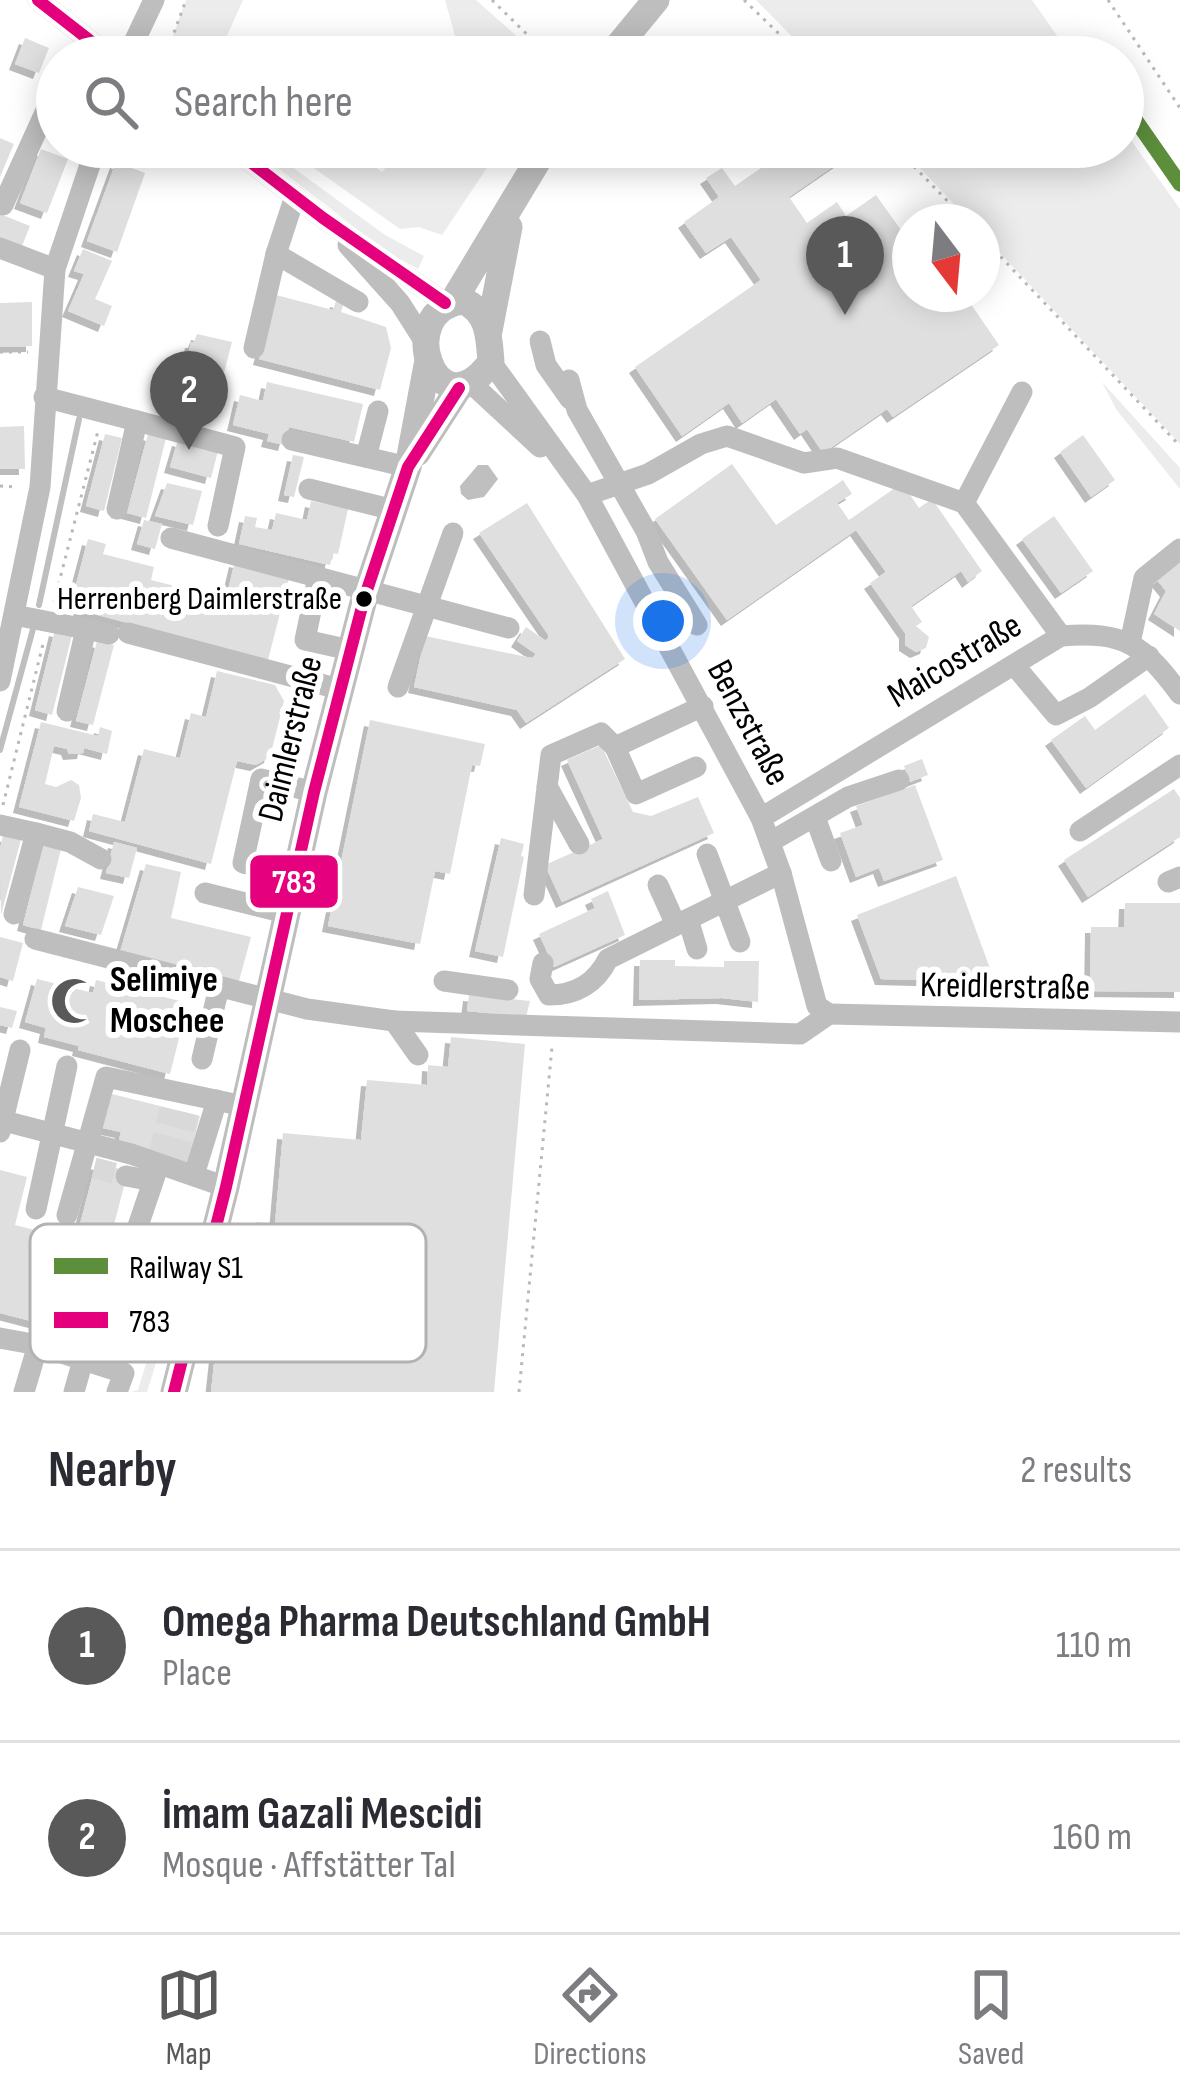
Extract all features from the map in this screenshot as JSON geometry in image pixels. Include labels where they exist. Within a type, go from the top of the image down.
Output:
[{"type":"main road","points":[[624,36],[656,0]]},
{"type":"main road","points":[[516,200],[500,259],[489,331],[474,378],[443,383],[427,352],[433,315],[449,303],[534,168]]},
{"type":"main road","points":[[449,303],[478,308],[489,331]]},
{"type":"main road","name":"Daimlerstraße","points":[[216,1224],[226,1186],[198,1102],[267,999],[339,689],[408,467],[427,352]]},
{"type":"main road","name":"Daimlerstraße","points":[[408,467],[474,378]]},
{"type":"main road","name":"Daimlerstraße","points":[[170,1392],[179,1362]]},
{"type":"street","points":[[38,0],[84,36]]},
{"type":"street","points":[[137,36],[154,0]]},
{"type":"street","points":[[3,205],[36,132]]},
{"type":"street","points":[[0,681],[40,487],[55,269],[89,168]]},
{"type":"street","points":[[259,168],[323,218],[449,303]]},
{"type":"street","points":[[254,348],[276,254],[296,196]]},
{"type":"street","points":[[323,218],[400,303],[427,352]]},
{"type":"street","points":[[0,248],[55,269]]},
{"type":"street","points":[[276,254],[358,302]]},
{"type":"street","points":[[540,341],[546,365],[577,410],[697,625]]},
{"type":"street","name":"Benzstraße","points":[[474,378],[586,495],[761,818],[817,1006],[829,1014]]},
{"type":"street","points":[[569,380],[577,410]]},
{"type":"street","points":[[964,503],[1022,392]]},
{"type":"street","points":[[44,397],[235,447],[218,526]]},
{"type":"street","points":[[366,457],[378,411]]},
{"type":"street","points":[[117,509],[136,421]]},
{"type":"street","points":[[586,495],[648,474],[700,444],[727,436],[804,464],[837,458],[964,503],[1060,636]]},
{"type":"street","points":[[292,440],[408,467]]},
{"type":"street","points":[[309,489],[394,510]]},
{"type":"street","points":[[398,687],[453,533]]},
{"type":"street","points":[[171,538],[509,628]]},
{"type":"street","points":[[1130,643],[1144,578],[1180,549]]},
{"type":"street","points":[[318,577],[305,640],[350,650]]},
{"type":"street","points":[[14,615],[119,634],[339,689]]},
{"type":"street","points":[[67,711],[86,629]]},
{"type":"street","name":"Maicostraße","points":[[761,818],[1060,636],[1090,634],[1130,643],[1149,656],[1180,694]]},
{"type":"street","points":[[1013,665],[1056,715],[1149,656]]},
{"type":"street","points":[[281,784],[306,681]]},
{"type":"street","points":[[615,747],[703,706]]},
{"type":"street","points":[[534,895],[551,755],[601,733],[615,747],[636,794],[696,767]]},
{"type":"street","points":[[1079,831],[1180,765]]},
{"type":"street","points":[[294,875],[243,863],[261,779],[314,792]]},
{"type":"street","points":[[770,842],[848,797],[899,781]]},
{"type":"street","points":[[547,785],[579,844]]},
{"type":"street","points":[[815,818],[831,861]]},
{"type":"street","points":[[0,824],[70,842],[101,860]]},
{"type":"street","points":[[14,914],[36,833]]},
{"type":"street","points":[[707,854],[740,942]]},
{"type":"street","points":[[543,962],[540,979],[549,995],[568,995],[599,976],[608,958],[781,873]]},
{"type":"street","points":[[658,885],[697,949]]},
{"type":"street","points":[[206,893],[286,913]]},
{"type":"street","points":[[35,939],[267,999],[394,1022],[800,1034],[829,1014]]},
{"type":"street","points":[[444,982],[508,990]]},
{"type":"street","points":[[202,1059],[219,987]]},
{"type":"street","name":"Kreidlerstraße","points":[[829,1014],[1180,1022]]},
{"type":"street","points":[[394,1022],[418,1055]]},
{"type":"street","points":[[20,1050],[1,1124],[86,1142],[226,1186]]},
{"type":"street","points":[[36,1209],[68,1066]]},
{"type":"street","points":[[67,1215],[88,1167],[86,1142],[106,1076],[198,1102],[140,1224]]},
{"type":"street","points":[[126,1176],[168,1167]]},
{"type":"street","points":[[0,1338],[30,1344]]},
{"type":"street","points":[[24,1392],[33,1362]]},
{"type":"street","points":[[74,1392],[82,1362]]},
{"type":"street","points":[[89,1362],[124,1372],[117,1392]]},
{"type":"path","points":[[173,36],[186,0]]},
{"type":"path","points":[[492,0],[529,36]]},
{"type":"path","points":[[744,0],[781,36]]},
{"type":"path","points":[[1108,0],[1132,36]]},
{"type":"path","points":[[1144,54],[1180,108]]},
{"type":"path","points":[[915,168],[950,204]]},
{"type":"path","points":[[1000,256],[1180,446]]},
{"type":"path","points":[[0,352],[48,352]]},
{"type":"path","points":[[519,1392],[552,1027]]},
{"type":"shaded area","points":[[186,0],[243,0],[227,36],[173,36]]},
{"type":"shaded area","points":[[445,0],[476,0],[516,36],[455,36]]},
{"type":"shaded area","points":[[756,0],[1032,0],[1057,36],[791,36]]},
{"type":"shaded area","points":[[1144,158],[1180,209],[1180,444],[1000,253],[1000,204],[954,204],[920,168],[1144,168]]},
{"type":"shaded area","points":[[277,168],[294,168],[385,235],[424,256],[418,269],[386,251]]},
{"type":"shaded area","points":[[314,168],[377,168],[382,172],[386,168],[487,168],[442,235],[419,227],[400,229]]},
{"type":"shaded area","points":[[1102,382],[1180,468],[1180,489],[1116,409]]},
{"type":"shaded area","points":[[478,465],[488,465],[498,479],[484,497],[468,500],[460,486]]},
{"type":"shaded area","points":[[147,1362],[156,1362],[147,1392],[131,1392],[138,1390]]},
{"type":"building","points":[[25,38],[36,43],[36,72],[15,64]]},
{"type":"building","points":[[0,138],[14,144],[0,177]]},
{"type":"building","points":[[36,162],[36,168],[64,168],[47,213],[20,203]]},
{"type":"building","points":[[114,168],[145,173],[117,252],[87,241]]},
{"type":"building","points":[[722,168],[735,186],[761,168],[831,168],[789,197],[807,223],[837,202],[846,216],[876,195],[892,217],[892,312],[976,312],[999,345],[893,417],[887,409],[823,453],[807,429],[800,434],[776,399],[742,423],[729,403],[682,436],[635,367],[761,280],[731,237],[706,253],[684,222],[719,197],[706,178]]},
{"type":"building","points":[[0,214],[30,226],[22,246],[0,237]]},
{"type":"building","points":[[83,249],[112,261],[95,299],[112,306],[104,326],[68,311],[84,274],[74,271]]},
{"type":"building","points":[[276,295],[333,310],[336,301],[344,303],[341,312],[386,327],[391,348],[380,390],[259,359]]},
{"type":"building","points":[[32,302],[32,346],[0,347],[0,303]]},
{"type":"building","points":[[197,334],[232,342],[213,415],[177,406],[191,342]]},
{"type":"building","points":[[267,382],[363,404],[354,442],[289,427],[284,445],[267,441],[269,434],[233,425],[240,395],[263,401]]},
{"type":"building","points":[[24,426],[25,469],[0,469],[0,427]]},
{"type":"building","points":[[105,434],[122,438],[104,511],[86,506]]},
{"type":"building","points":[[148,434],[166,438],[146,518],[127,513]]},
{"type":"building","points":[[1083,435],[1115,480],[1091,497],[1060,452]]},
{"type":"building","points":[[178,440],[218,451],[211,478],[170,467]]},
{"type":"building","points":[[293,455],[304,457],[294,497],[284,495]]},
{"type":"building","points":[[732,464],[776,525],[843,480],[852,494],[837,503],[849,520],[902,483],[919,508],[932,499],[982,571],[968,582],[961,571],[911,606],[922,622],[916,626],[929,637],[926,648],[916,652],[905,645],[905,633],[870,583],[886,572],[856,530],[727,620],[655,519]]},
{"type":"building","points":[[167,483],[202,491],[193,525],[155,516]]},
{"type":"building","points":[[311,501],[348,509],[338,554],[333,553],[330,565],[239,544],[245,516],[257,518],[255,527],[272,530],[276,513],[307,520]]},
{"type":"building","points":[[527,503],[625,659],[526,723],[517,710],[414,687],[425,636],[532,658],[536,654],[517,641],[526,627],[546,641],[549,636],[479,533]]},
{"type":"building","points":[[1054,516],[1093,571],[1061,593],[1022,539]]},
{"type":"building","points":[[144,520],[162,524],[155,549],[137,544]]},
{"type":"building","points":[[88,539],[106,544],[103,554],[154,567],[151,580],[226,599],[235,561],[290,574],[268,660],[79,610],[81,602],[72,600]]},
{"type":"building","points":[[1180,562],[1180,631],[1154,614],[1166,591],[1157,580]]},
{"type":"building","points":[[55,630],[72,635],[52,715],[35,710]]},
{"type":"building","points":[[97,641],[114,645],[93,725],[76,721]]},
{"type":"building","points":[[217,671],[275,685],[284,701],[270,757],[256,765],[237,761],[211,864],[89,831],[93,814],[125,822],[144,749],[180,758],[191,713],[206,717]]},
{"type":"building","points":[[1145,694],[1169,728],[1086,788],[1051,740],[1085,716],[1095,730]]},
{"type":"building","points":[[370,720],[485,744],[480,766],[472,765],[450,874],[435,871],[420,944],[328,926]]},
{"type":"building","points":[[41,722],[98,736],[100,727],[112,731],[107,754],[84,748],[83,753],[69,754],[54,746],[45,784],[56,787],[71,780],[79,785],[81,798],[74,821],[19,807]]},
{"type":"building","points":[[601,745],[633,812],[651,816],[698,797],[714,833],[562,902],[545,865],[603,839],[567,760]]},
{"type":"building","points":[[922,759],[928,775],[910,782],[904,766]]},
{"type":"building","points":[[915,785],[943,860],[884,881],[879,868],[856,877],[840,833],[863,825],[856,806]]},
{"type":"building","points":[[1174,789],[1180,798],[1180,837],[1088,897],[1064,860]]},
{"type":"building","points":[[3,835],[21,839],[1,915],[0,849]]},
{"type":"building","points":[[501,838],[524,844],[503,957],[475,951]]},
{"type":"building","points":[[114,842],[137,848],[129,878],[106,873]]},
{"type":"building","points":[[43,845],[61,849],[41,930],[23,925]]},
{"type":"building","points":[[146,864],[181,872],[171,918],[251,937],[239,981],[120,952]]},
{"type":"building","points":[[956,876],[995,982],[881,979],[857,915]]},
{"type":"building","points":[[78,887],[114,896],[101,935],[65,926]]},
{"type":"building","points":[[608,891],[625,935],[554,967],[539,934],[595,908],[591,899]]},
{"type":"building","points":[[1125,903],[1180,903],[1180,992],[1090,991],[1091,927],[1124,927]]},
{"type":"building","points":[[0,937],[23,943],[13,981],[0,977]]},
{"type":"building","points":[[640,960],[724,967],[724,961],[759,961],[758,1002],[639,1000]]},
{"type":"building","points":[[37,979],[93,993],[96,980],[188,1003],[170,1074],[44,1037],[46,1028],[25,1022]]},
{"type":"building","points":[[469,995],[530,1001],[526,1017],[467,1011]]},
{"type":"building","points":[[0,1007],[17,1011],[12,1028],[0,1025]]},
{"type":"building","points":[[451,1037],[525,1044],[494,1392],[211,1392],[214,1362],[426,1362],[426,1224],[275,1224],[283,1133],[361,1140],[367,1080],[427,1085],[428,1065],[448,1067]]},
{"type":"building","points":[[112,1094],[200,1116],[188,1163],[118,1144],[121,1132],[103,1128]]},
{"type":"building","points":[[96,1163],[128,1171],[114,1224],[80,1224]]},
{"type":"building","points":[[0,1170],[27,1177],[15,1225],[30,1229],[30,1321],[0,1313]]},
{"type":"waterway","points":[[39,605],[79,419]]},
{"type":"waterway","points":[[0,750],[33,629]]},
{"type":"tunnel","points":[[159,1155],[170,1109]]},
{"type":"tunnel","points":[[177,1160],[188,1113]]},
{"type":"tunnel","points":[[94,1168],[126,1176]]},
{"type":"rail line","name":"S1","points":[[1144,132],[1180,184]]},
{"type":"transit line","name":"783","points":[[38,0],[84,36]]},
{"type":"transit line","name":"783","points":[[258,168],[445,303]]},
{"type":"transit line","name":"783","points":[[217,1224],[314,792],[364,599],[408,467],[459,388]]},
{"type":"transit line","name":"783","points":[[174,1392],[182,1362]]},
{"type":"place","name":"Omega Pharma Deutschland GmbH","points":[[845,315]]},
{"type":"place","name":"İmam Gazali Mescidi","points":[[189,450]]},
{"type":"place","name":"Herrenberg Daimlerstraße","points":[[364,599]]},
{"type":"place","name":"Selimiye Moschee","points":[[74,1001]]}]
